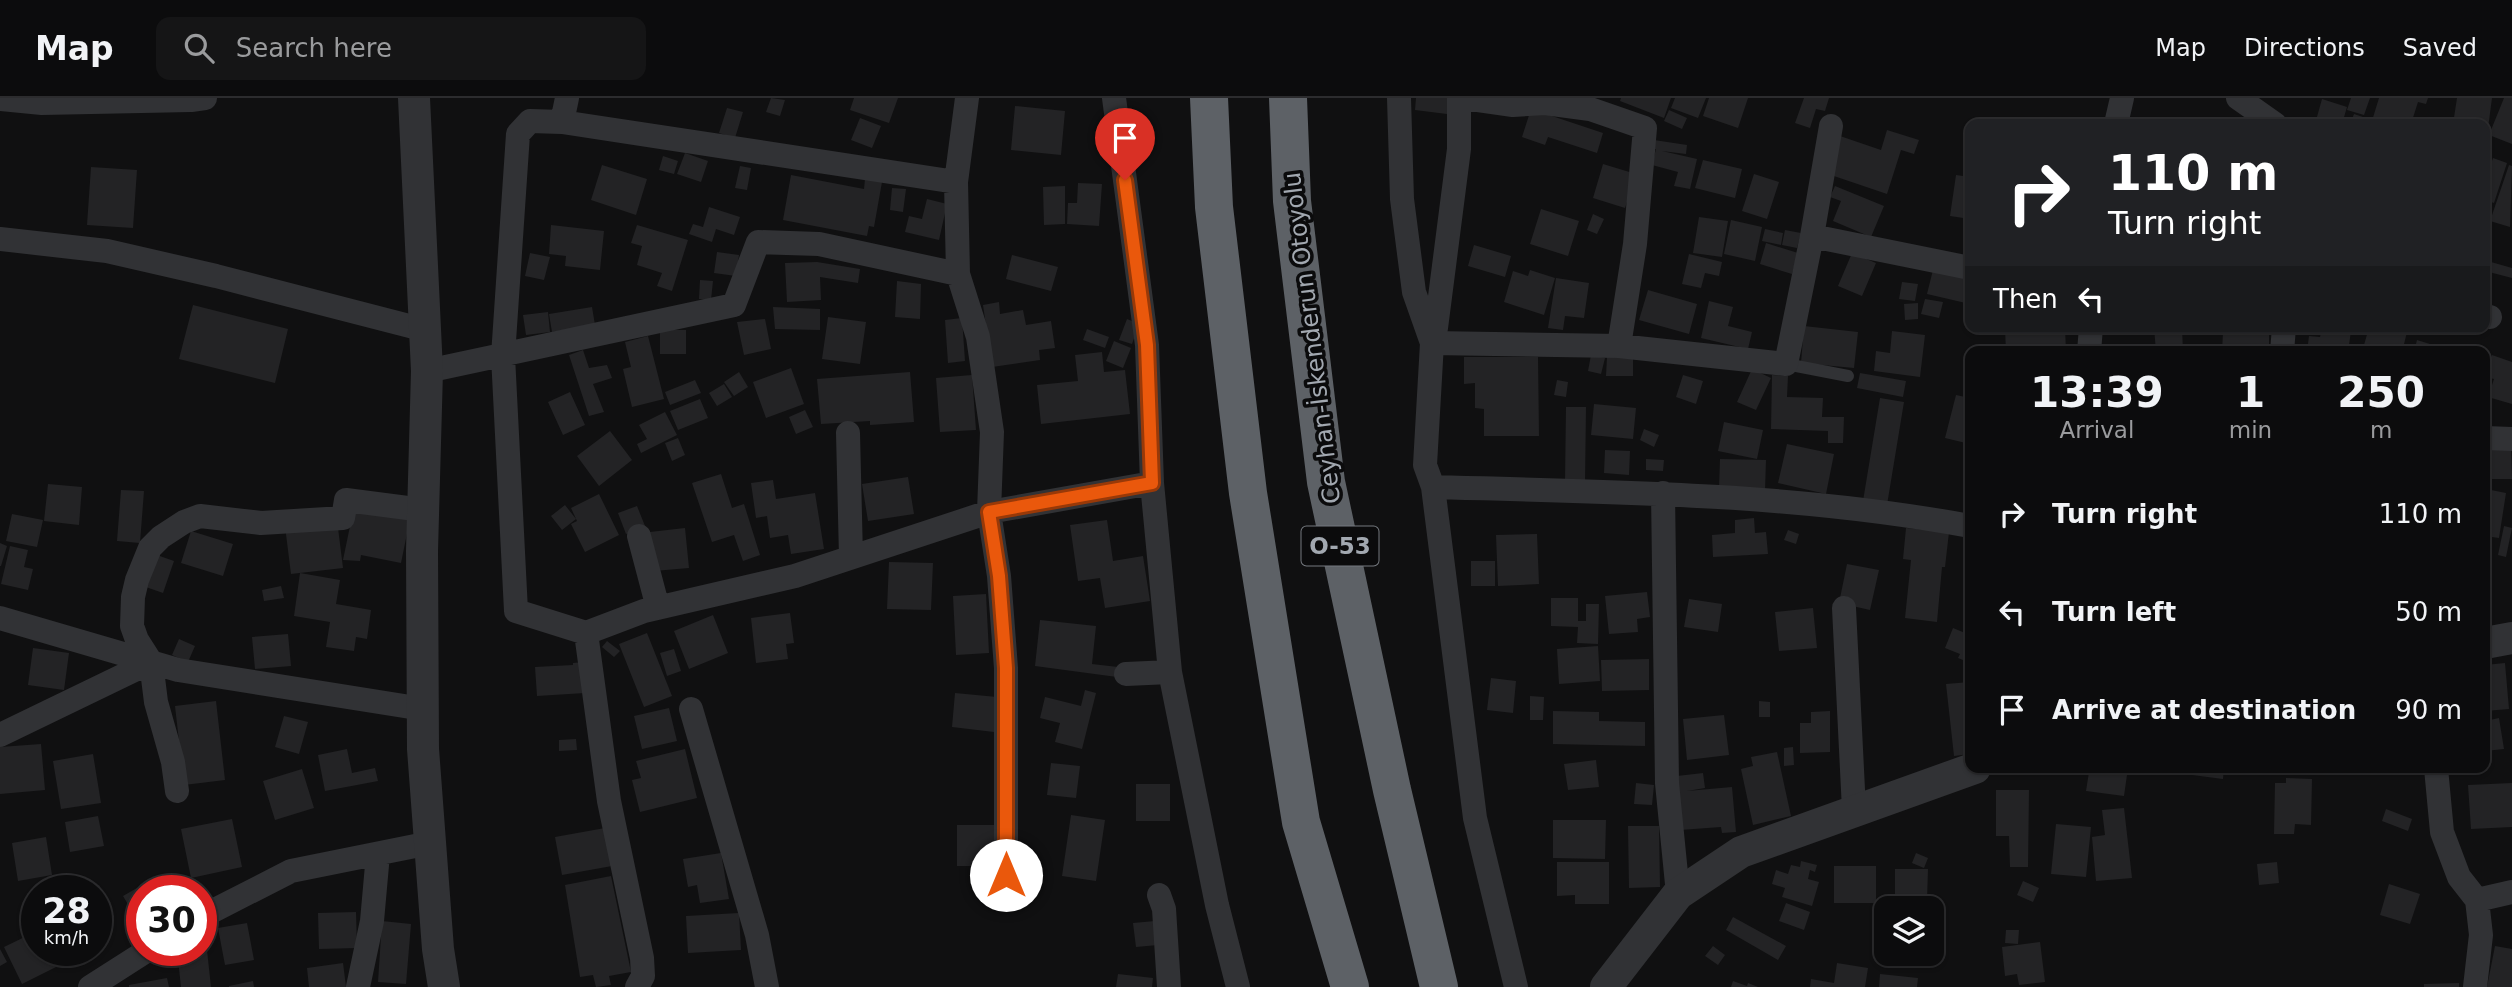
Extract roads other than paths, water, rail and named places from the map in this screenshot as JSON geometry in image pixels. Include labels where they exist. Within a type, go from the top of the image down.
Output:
[{"type":"highway","points":[[1193,98],[1203,213],[1301,822],[1350,987]]},
{"type":"highway","points":[[1209,98],[1214,207],[1248,493]]},
{"type":"highway","name":"Ceyhan-İskenderun Otoyolu","points":[[1288,98],[1292,201],[1326,482],[1392,790],[1439,987]]},
{"type":"street","points":[[0,99],[42,103],[205,98]]},
{"type":"street","points":[[967,98],[956,182],[958,274],[978,337],[992,432],[989,512],[999,576],[1006,668],[1006,875]]},
{"type":"street","points":[[1114,98],[1147,345],[1152,483],[1170,672],[1217,905],[1238,987]]},
{"type":"street","points":[[1399,98],[1402,199],[1414,292],[1432,343]]},
{"type":"street","points":[[1459,98],[1459,149],[1432,343],[1425,465],[1433,487],[1475,818],[1516,987]]},
{"type":"street","points":[[1464,98],[1513,105],[1545,103],[1590,109],[1645,128],[1635,244],[1619,346]]},
{"type":"street","points":[[2117,119],[2122,98]]},
{"type":"street","points":[[2241,98],[2268,119]]},
{"type":"street","points":[[409,101],[427,371],[423,510],[423,749],[438,949],[444,987]]},
{"type":"street","points":[[956,182],[565,110],[530,121],[518,134],[503,356],[516,611],[586,633],[658,608],[795,576],[989,512],[1152,483]]},
{"type":"street","points":[[1432,343],[1619,346],[1786,364],[1831,126]]},
{"type":"street","points":[[1812,236],[1965,267]]},
{"type":"street","points":[[0,239],[107,251],[425,330]]},
{"type":"street","points":[[427,371],[734,306],[758,242],[819,244],[958,274]]},
{"type":"street","points":[[848,432],[851,558]]},
{"type":"street","points":[[2490,438],[2512,439]]},
{"type":"street","points":[[1433,487],[1663,493],[1799,503],[1923,517],[1965,525]]},
{"type":"street","points":[[1663,493],[1667,783],[1678,894]]},
{"type":"street","points":[[177,791],[173,762],[156,702],[151,662],[137,640],[132,626],[133,597],[150,548],[184,522],[200,516],[261,523],[343,518],[346,500],[423,510]]},
{"type":"street","points":[[639,536],[658,608]]},
{"type":"street","points":[[1844,608],[1854,810]]},
{"type":"street","points":[[0,618],[178,670],[423,709]]},
{"type":"street","points":[[586,633],[610,800],[642,958],[643,976],[637,987]]},
{"type":"street","points":[[2490,642],[2512,638]]},
{"type":"street","points":[[0,735],[151,662]]},
{"type":"street","points":[[1126,674],[1170,672]]},
{"type":"street","points":[[691,709],[757,935],[766,987]]},
{"type":"street","points":[[1606,987],[1678,894],[1741,852],[1965,771]]},
{"type":"street","points":[[2436,773],[2442,832],[2459,877],[2477,900],[2481,935],[2475,987]]},
{"type":"street","points":[[217,909],[291,871],[430,843]]},
{"type":"street","points":[[358,987],[372,921],[378,854]]},
{"type":"street","points":[[2477,900],[2512,892]]},
{"type":"street","points":[[1159,895],[1164,909],[1169,987]]},
{"type":"street","points":[[90,987],[126,964]]},
{"type":"lane","points":[[1786,364],[1848,376]]}]
